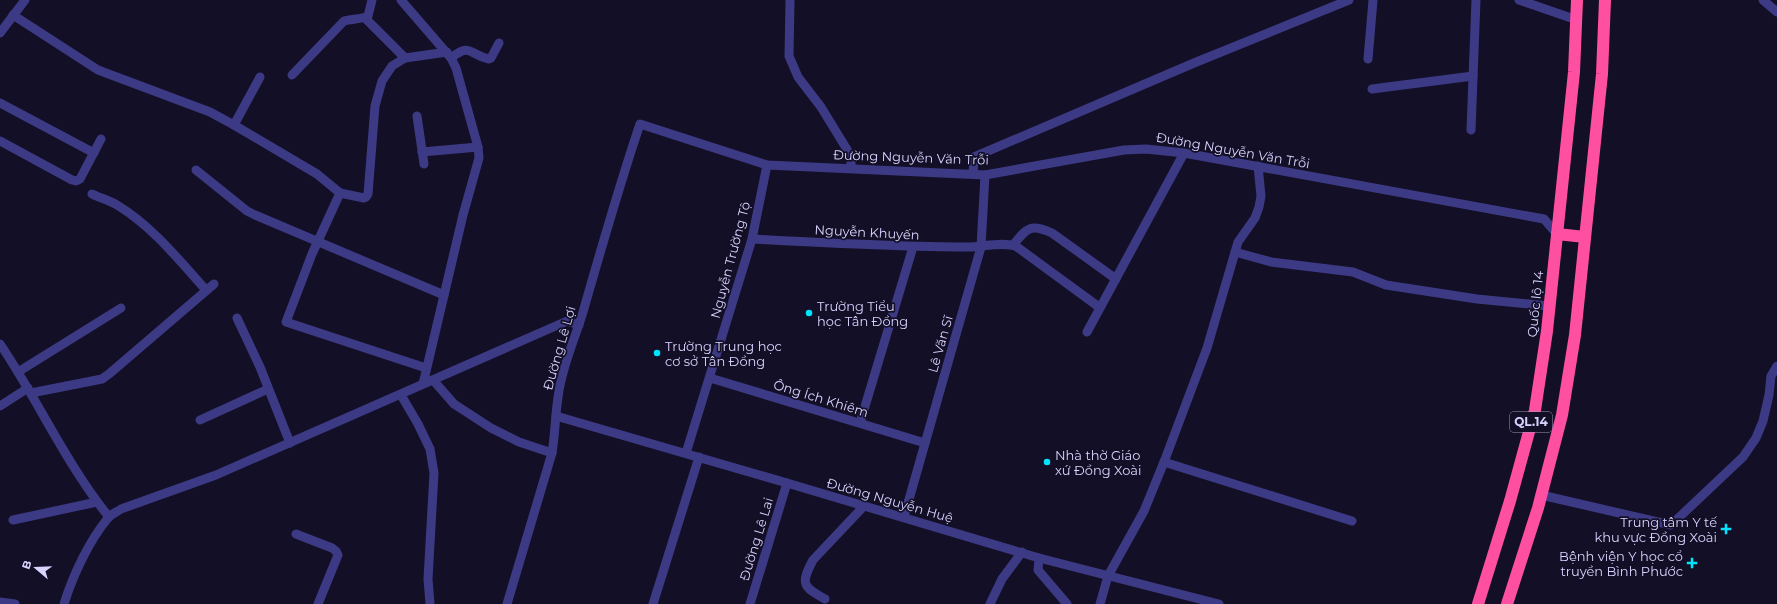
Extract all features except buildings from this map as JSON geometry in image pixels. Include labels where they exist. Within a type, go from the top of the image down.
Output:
[{"type":"highway","name":"Quốc lộ 14","points":[[1478,604],[1510,501],[1534,410],[1547,331],[1574,72],[1577,0]]},
{"type":"highway","name":"QL.14","points":[[1507,604],[1541,494],[1562,415],[1575,335],[1602,74],[1605,0]]},
{"type":"highway","points":[[1557,234],[1585,237]]},
{"type":"street","points":[[0,33],[24,0]]},
{"type":"street","points":[[292,75],[341,23],[354,18],[365,18],[370,13],[372,0]]},
{"type":"street","points":[[401,0],[449,55],[456,68],[478,147],[479,158],[463,216],[423,384]]},
{"type":"street","points":[[791,0],[789,56],[798,77],[821,107],[851,156],[851,168]]},
{"type":"street","points":[[973,174],[974,157],[1201,60],[1349,0]]},
{"type":"street","points":[[1368,59],[1373,0]]},
{"type":"street","points":[[1471,130],[1476,0]]},
{"type":"street","points":[[1519,0],[1576,20]]},
{"type":"street","points":[[1763,0],[1777,12]]},
{"type":"street","points":[[13,15],[98,70],[210,112],[317,174],[340,194],[364,198],[368,194],[375,106],[382,81],[392,66],[405,58],[449,55],[460,50],[468,50],[489,59],[499,43]]},
{"type":"street","points":[[365,18],[405,58]]},
{"type":"street","points":[[1372,89],[1473,76]]},
{"type":"street","points":[[234,125],[260,77]]},
{"type":"street","points":[[0,103],[94,153]]},
{"type":"street","points":[[417,116],[424,164]]},
{"type":"street","name":"Đường Nguyễn Văn Trỗi","points":[[640,124],[767,165],[985,175],[1124,150],[1146,149],[1184,153],[1544,220],[1557,234]]},
{"type":"street","name":"Đường Lê Lợi","points":[[507,604],[552,453],[556,432],[557,401],[561,380],[579,325],[621,180],[640,124]]},
{"type":"street","points":[[0,141],[76,181],[80,180],[101,139]]},
{"type":"street","points":[[422,152],[478,147]]},
{"type":"street","points":[[1087,332],[1099,307],[1116,279],[1184,153]]},
{"type":"street","name":"Nguyễn Trường Tộ","points":[[686,453],[752,239],[767,165]]},
{"type":"street","points":[[1100,604],[1108,576],[1144,511],[1164,462],[1207,348],[1238,242],[1255,218],[1259,207],[1261,196],[1258,166]]},
{"type":"street","points":[[196,170],[247,211],[444,295]]},
{"type":"street","name":"Lê Văn Sĩ","points":[[904,517],[981,247],[985,175]]},
{"type":"street","points":[[92,194],[116,204],[135,218],[162,241],[206,290]]},
{"type":"street","points":[[340,194],[318,242],[286,322],[426,368]]},
{"type":"street","points":[[1099,307],[1013,245],[1026,230],[1036,228],[1044,230],[1052,233],[1116,279]]},
{"type":"street","name":"Nguyễn Khuyến","points":[[752,239],[913,247],[981,247],[1009,244],[1013,245]]},
{"type":"street","points":[[860,423],[913,247]]},
{"type":"street","points":[[1235,252],[1271,262],[1353,272],[1386,285],[1477,299],[1549,306]]},
{"type":"street","points":[[0,406],[29,391],[102,379],[122,364],[214,284]]},
{"type":"street","points":[[18,372],[121,308]]},
{"type":"street","points":[[237,318],[290,444]]},
{"type":"street","points":[[64,604],[75,574],[109,517],[135,502],[194,484],[290,444],[566,321],[579,325]]},
{"type":"street","points":[[0,344],[97,502],[109,517]]},
{"type":"street","points":[[1541,494],[1671,525],[1743,457],[1756,438],[1763,421],[1770,395],[1770,376],[1777,366]]},
{"type":"street","name":"Ông Ích Khiêm","points":[[710,378],[925,443]]},
{"type":"street","points":[[433,380],[454,404],[491,428],[519,442],[552,453]]},
{"type":"street","points":[[200,420],[268,389]]},
{"type":"street","points":[[401,395],[418,424],[430,449],[434,473],[428,579],[430,604]]},
{"type":"street","name":"Đường Nguyễn Huệ","points":[[556,416],[904,517],[1038,558],[1219,604]]},
{"type":"street","points":[[653,604],[699,457]]},
{"type":"street","points":[[1164,462],[1352,521]]},
{"type":"street","name":"Đường Lê Lai","points":[[750,604],[787,483]]},
{"type":"street","points":[[13,520],[97,502]]},
{"type":"street","points":[[825,599],[808,589],[806,577],[808,569],[812,560],[864,506]]},
{"type":"street","points":[[296,534],[332,548],[338,555],[318,604]]},
{"type":"street","points":[[990,604],[1002,580],[1022,552]]},
{"type":"street","points":[[1038,558],[1038,570],[1067,604]]},
{"type":"street","points":[[0,602],[15,604]]},
{"type":"place","name":"Trường Tiểu học Tân Đồng","points":[[809,313]]},
{"type":"place","name":"Trường Trung học cơ sở Tân Đồng","points":[[657,353]]},
{"type":"place","name":"Nhà thờ Giáo xứ Đồng Xoài","points":[[1047,462]]},
{"type":"place","name":"Trung tâm Y tế khu vực Đồng Xoài","points":[[1726,529]]},
{"type":"place","name":"Bệnh viện Y học cổ truyền Bình Phước","points":[[1692,563]]}]
